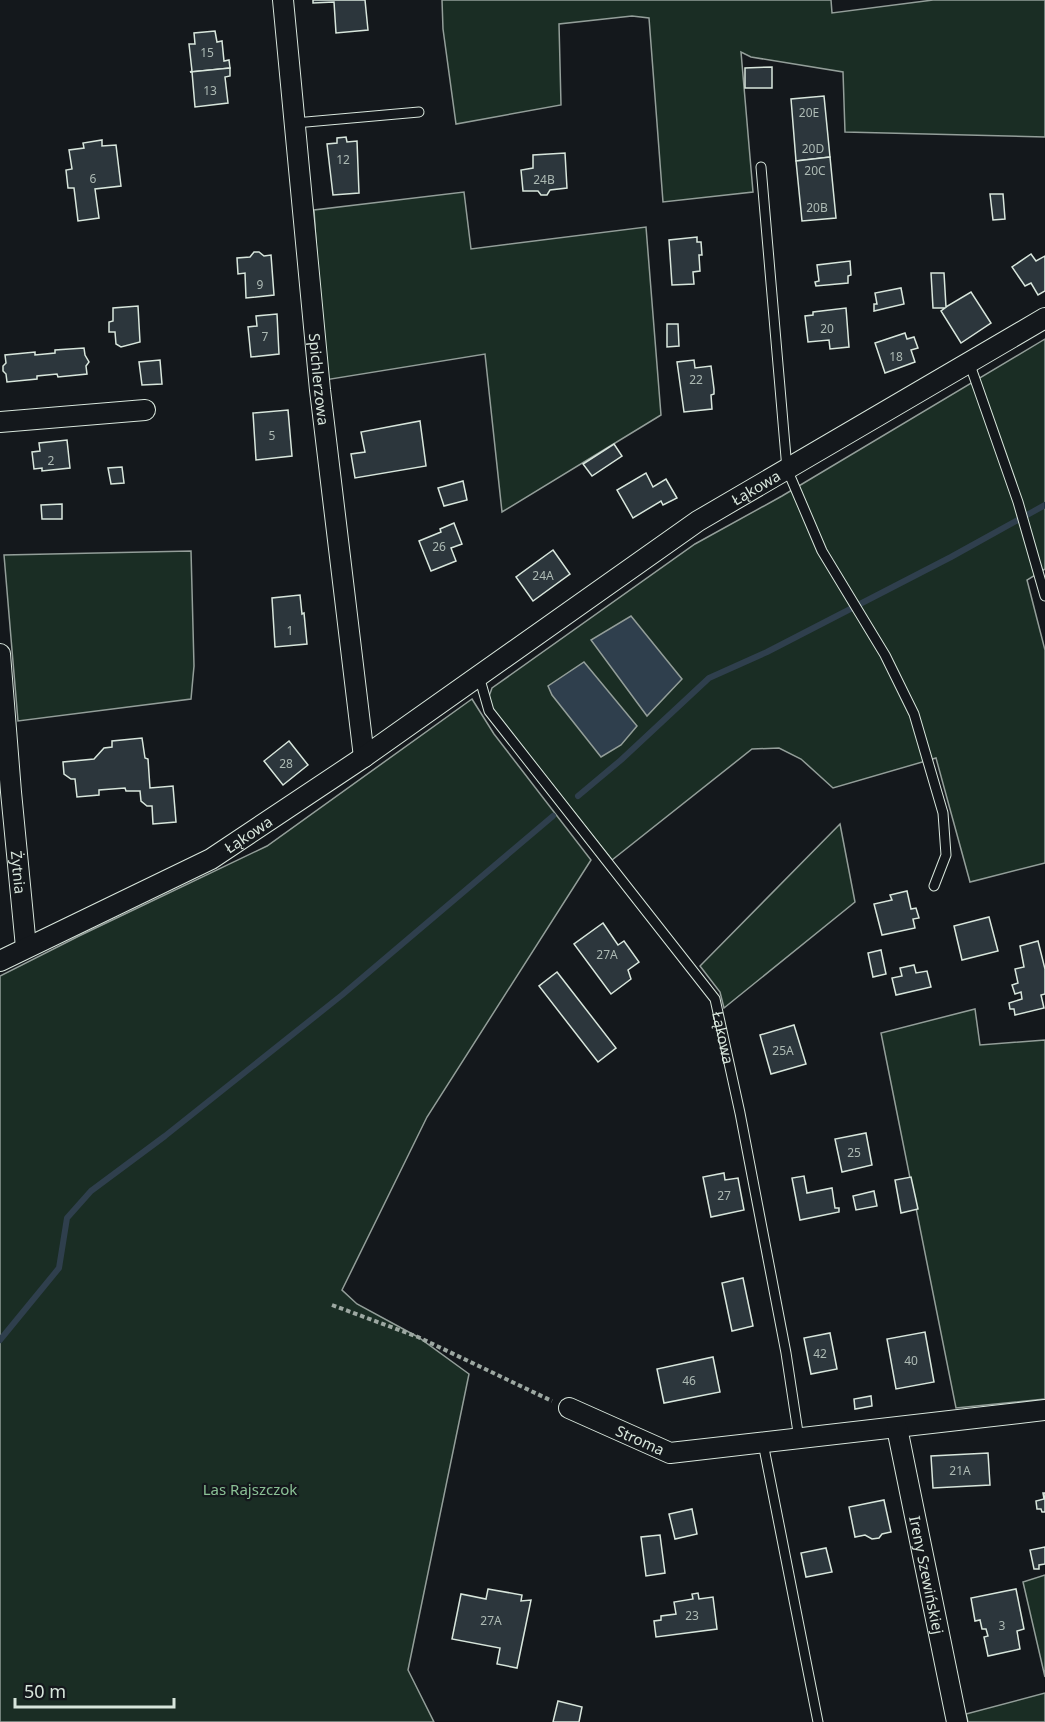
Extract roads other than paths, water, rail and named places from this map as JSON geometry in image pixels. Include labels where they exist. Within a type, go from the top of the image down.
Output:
[{"type":"street","name":"Spichlerzowa","points":[[283,0],[320,390],[364,757]]},
{"type":"street","name":"Łąkowa","points":[[0,961],[211,859],[364,757],[698,521],[1045,318]]},
{"type":"street","points":[[0,422],[145,410]]},
{"type":"street","name":"Żytnia","points":[[0,654],[26,947]]},
{"type":"street","name":"Stroma","points":[[569,1408],[670,1453],[1045,1410]]},
{"type":"street","name":"Ireny Szewińskiej","points":[[897,1428],[957,1722]]},
{"type":"lane","points":[[295,123],[419,112]]},
{"type":"lane","points":[[761,167],[787,469],[822,551],[885,655],[914,714],[943,813],[946,855],[934,886]]},
{"type":"lane","points":[[969,362],[1018,502],[1045,596]]},
{"type":"lane","name":"Łąkowa","points":[[479,676],[489,711],[715,999],[742,1124],[786,1353],[799,1439]]},
{"type":"lane","points":[[763,1443],[818,1722]]},
{"type":"water","points":[[631,616],[682,679],[647,716],[591,640]]},
{"type":"water","points":[[584,662],[637,726],[621,745],[601,757],[552,695],[548,686]]},
{"type":"waterway","points":[[578,796],[621,760],[709,678],[767,652],[951,557],[1045,505]]},
{"type":"waterway","points":[[0,1340],[59,1268],[67,1218],[91,1191],[165,1136],[342,995],[553,816]]},
{"type":"park label","name":"Las Rajszczok","points":[[250,1489]]}]
